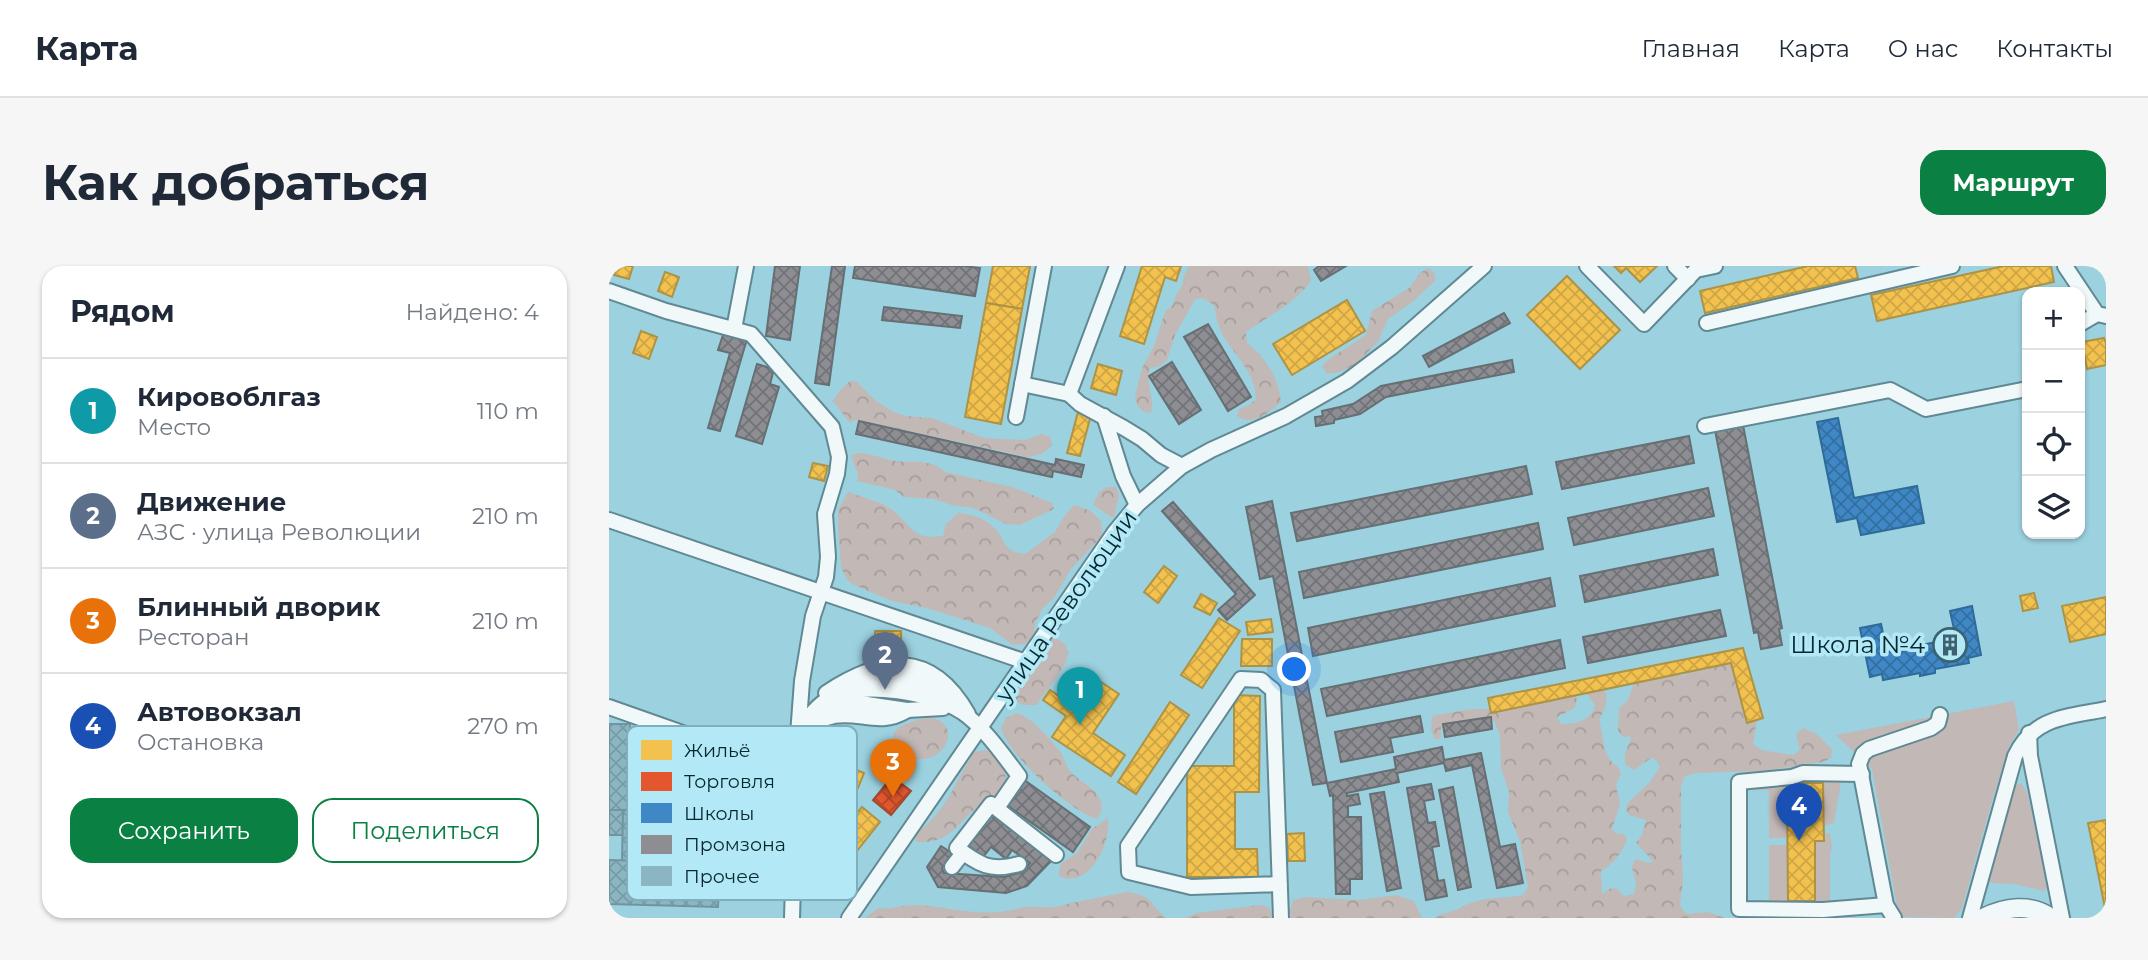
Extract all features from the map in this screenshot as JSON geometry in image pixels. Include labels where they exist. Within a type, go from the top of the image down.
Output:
[{"type":"main road","points":[[1983,918],[1999,911],[2020,908],[2038,911],[2051,918]]},
{"type":"street","points":[[734,329],[746,266]]},
{"type":"street","points":[[1016,417],[1044,266]]},
{"type":"street","points":[[1069,394],[1117,266]]},
{"type":"street","name":"улица Революции","points":[[849,918],[975,724],[1025,662],[1114,533],[1137,505],[1182,466],[1286,416],[1347,381],[1392,347],[1484,266]]},
{"type":"street","points":[[1587,266],[1644,324],[1696,270],[1716,266]]},
{"type":"street","points":[[1675,266],[1688,279]]},
{"type":"street","points":[[1707,323],[1894,272],[1952,266]]},
{"type":"street","points":[[2065,266],[2101,315]]},
{"type":"street","points":[[609,291],[666,311],[751,334],[832,427],[839,457],[837,474],[825,514],[828,557],[826,577],[813,616],[801,681],[798,726]]},
{"type":"street","points":[[1022,384],[1069,394],[1080,404],[1142,439],[1161,455],[1182,466]]},
{"type":"street","points":[[1705,426],[1891,390],[1926,409],[2022,390]]},
{"type":"street","points":[[1104,416],[1123,476],[1137,505]]},
{"type":"street","points":[[609,520],[1025,662]]},
{"type":"street","points":[[801,726],[807,709],[830,690],[884,677],[926,683],[941,690],[960,708],[1019,776],[997,808]]},
{"type":"street","points":[[1280,884],[1191,887],[1129,872],[1128,846],[1241,679],[1261,680],[1273,690],[1280,884],[1281,918]]},
{"type":"street","points":[[803,726],[823,703],[833,696],[848,692],[876,689],[960,708]]},
{"type":"street","points":[[609,708],[661,726]]},
{"type":"street","points":[[809,726],[834,716],[886,719],[908,710],[960,708]]},
{"type":"street","points":[[1970,918],[2015,756],[2021,743],[2037,727],[2106,709]]},
{"type":"street","points":[[1862,774],[1803,773],[1792,777],[1739,782],[1739,909],[1890,912],[1862,774],[1859,764],[1869,749],[1931,728],[1938,723],[1940,715]]},
{"type":"street","points":[[2029,733],[2030,756],[2062,918]]},
{"type":"street","points":[[1019,864],[1004,868],[980,866],[957,848],[991,804],[1056,855]]},
{"type":"street","points":[[952,867],[963,853]]},
{"type":"street","points":[[792,900],[792,918]]},
{"type":"green space","points":[[1189,266],[1308,266],[1311,281],[1304,289],[1281,309],[1246,332],[1247,343],[1270,369],[1280,393],[1281,402],[1261,417],[1249,420],[1237,416],[1239,409],[1256,399],[1255,388],[1248,371],[1221,331],[1214,305],[1202,298],[1195,299],[1175,335],[1167,360],[1160,366],[1150,368],[1151,413],[1144,412],[1137,405],[1135,396],[1142,368],[1154,346],[1165,312],[1173,305]]},
{"type":"green space","points":[[1428,268],[1435,274],[1435,281],[1388,319],[1378,342],[1355,365],[1327,374],[1322,366],[1329,359],[1366,335],[1372,311],[1409,288],[1420,273]]},
{"type":"green space","points":[[850,381],[856,381],[876,401],[905,416],[932,418],[984,438],[1025,440],[1042,434],[1050,437],[1052,445],[1042,454],[1028,457],[858,420],[849,422],[833,401]]},
{"type":"green space","points":[[857,453],[890,460],[932,464],[945,472],[1012,487],[1052,503],[1054,509],[1020,525],[1006,524],[974,508],[951,505],[934,499],[904,497],[895,490],[857,481],[858,474],[851,456]]},
{"type":"green space","points":[[1107,487],[1116,487],[1119,494],[1114,518],[1093,505],[1099,492]]},
{"type":"green space","points":[[848,492],[886,506],[910,528],[931,537],[943,536],[946,524],[958,513],[975,516],[995,528],[1010,550],[1025,554],[1055,532],[1074,505],[1091,511],[1101,521],[1102,536],[1071,569],[1054,598],[1042,609],[1035,624],[1034,636],[1025,644],[1013,645],[990,628],[927,608],[892,601],[852,584],[841,567],[838,526],[838,510]]},
{"type":"green space","points":[[1054,638],[1064,643],[1067,651],[1062,669],[1037,705],[1016,702],[1017,682]]},
{"type":"green space","points":[[1736,656],[1757,720],[1753,744],[1761,750],[1793,755],[1800,750],[1796,734],[1803,728],[1815,733],[1832,749],[1831,758],[1823,762],[1764,771],[1696,773],[1684,777],[1681,788],[1683,879],[1680,905],[1688,914],[1708,912],[1725,918],[1435,918],[1473,902],[1523,895],[1528,887],[1520,841],[1508,812],[1509,792],[1501,768],[1500,735],[1494,720],[1444,726],[1441,728],[1441,737],[1435,739],[1431,730],[1432,717],[1472,709],[1495,709],[1571,692],[1577,699],[1575,708],[1557,717],[1561,724],[1572,723],[1587,718],[1593,710],[1595,705],[1587,694],[1587,686],[1602,687],[1607,700],[1599,720],[1604,746],[1607,756],[1621,774],[1616,785],[1620,804],[1612,829],[1615,833],[1624,834],[1627,840],[1616,858],[1601,871],[1602,894],[1616,888],[1624,896],[1634,894],[1636,884],[1632,867],[1635,859],[1649,863],[1653,861],[1636,843],[1642,835],[1646,820],[1629,815],[1627,804],[1650,782],[1660,767],[1656,760],[1651,758],[1634,770],[1625,764],[1625,753],[1631,739],[1630,736],[1623,737],[1618,731],[1619,708],[1628,700],[1635,679],[1663,673],[1686,676],[1688,666]]},
{"type":"green space","points":[[2014,701],[2019,730],[2010,744],[1962,908],[1954,918],[1904,917],[1898,912],[1872,769],[1836,735]]},
{"type":"green space","points":[[1016,713],[1041,730],[1061,753],[1070,771],[1098,795],[1102,808],[1096,819],[1056,793],[1015,753],[1001,728],[1006,718]]},
{"type":"green space","points":[[927,718],[938,720],[945,725],[947,740],[937,754],[917,759],[897,744],[893,736],[904,725]]},
{"type":"green space","points":[[987,750],[1000,759],[1004,767],[1006,783],[1003,793],[982,803],[946,836],[928,842],[916,842],[914,834],[942,807],[974,752]]},
{"type":"green space","points":[[1801,776],[1839,777],[1841,781],[1834,823],[1824,826],[1823,783],[1799,783],[1799,792],[1787,792],[1787,838],[1769,838],[1769,790],[1755,790]]},
{"type":"green space","points":[[2021,783],[2027,792],[2046,878],[2045,891],[1988,881],[2014,786]]},
{"type":"green space","points":[[1108,818],[1102,851],[1089,871],[1070,879],[1059,876],[1062,863],[1077,853],[1092,829]]},
{"type":"green space","points":[[1830,833],[1830,899],[1815,901],[1815,841],[1824,841],[1824,834]]},
{"type":"green space","points":[[1769,845],[1787,845],[1788,901],[1769,901]]},
{"type":"green space","points":[[1127,892],[1146,898],[1166,918],[865,918],[878,908],[915,905],[1000,912],[1027,907],[1055,907]]},
{"type":"green space","points":[[1396,895],[1414,901],[1422,918],[1291,918],[1293,900],[1306,897],[1359,900]]},
{"type":"green space","points":[[1260,905],[1269,907],[1273,918],[1184,918],[1197,913]]},
{"type":"building: Жильё","points":[[616,266],[633,266],[629,279],[614,275]]},
{"type":"building: Жильё","points":[[993,266],[1030,266],[1022,309],[986,303]]},
{"type":"building: Жильё","points":[[1142,266],[1181,266],[1176,281],[1165,277],[1144,344],[1120,336]]},
{"type":"building: Жильё","points":[[1614,266],[1657,266],[1640,282],[1626,268],[1621,273]]},
{"type":"building: Жильё","points":[[1808,266],[1855,266],[1858,278],[1705,313],[1700,291]]},
{"type":"building: Жильё","points":[[2004,266],[2051,266],[2054,282],[1877,321],[1871,295]]},
{"type":"building: Жильё","points":[[665,272],[679,277],[672,297],[658,291]]},
{"type":"building: Жильё","points":[[1567,276],[1620,330],[1580,369],[1527,315]]},
{"type":"building: Жильё","points":[[1347,300],[1365,331],[1292,375],[1273,344]]},
{"type":"building: Жильё","points":[[986,303],[1022,309],[1001,424],[965,417]]},
{"type":"building: Жильё","points":[[641,331],[657,337],[649,359],[633,353]]},
{"type":"building: Жильё","points":[[2104,338],[2106,365],[2087,369],[2085,341]]},
{"type":"building: Жильё","points":[[1098,364],[1122,371],[1116,395],[1091,388]]},
{"type":"building: Жильё","points":[[1078,412],[1091,415],[1080,456],[1067,453]]},
{"type":"building: Жильё","points":[[813,463],[828,466],[824,481],[809,477]]},
{"type":"building: Жильё","points":[[1164,566],[1177,576],[1158,603],[1144,592]]},
{"type":"building: Жильё","points":[[2034,593],[2038,608],[2023,611],[2020,596]]},
{"type":"building: Жильё","points":[[1201,594],[1217,603],[1210,615],[1194,607]]},
{"type":"building: Жильё","points":[[2106,597],[2106,634],[2070,642],[2062,606]]},
{"type":"building: Жильё","points":[[1219,618],[1240,631],[1202,688],[1181,675]]},
{"type":"building: Жильё","points":[[1271,619],[1273,632],[1248,635],[1246,622]]},
{"type":"building: Жильё","points":[[875,631],[901,631],[901,658],[875,657]]},
{"type":"building: Жильё","points":[[1242,639],[1272,639],[1272,666],[1241,666]]},
{"type":"building: Жильё","points":[[1743,648],[1763,718],[1747,723],[1731,663],[1491,713],[1488,698]]},
{"type":"building: Жильё","points":[[1089,674],[1119,694],[1093,733],[1125,755],[1111,776],[1052,737],[1066,716],[1043,700],[1050,690],[1069,703]]},
{"type":"building: Жильё","points":[[1234,695],[1260,696],[1259,792],[1235,792],[1235,849],[1257,849],[1258,877],[1187,877],[1187,766],[1234,766]]},
{"type":"building: Жильё","points":[[1170,702],[1189,715],[1136,794],[1118,782]]},
{"type":"building: Жильё","points":[[857,770],[864,773],[857,788]]},
{"type":"building: Жильё","points":[[1799,783],[1823,783],[1824,841],[1815,841],[1815,901],[1788,901],[1787,792],[1799,792]]},
{"type":"building: Жильё","points":[[862,807],[880,822],[857,851],[857,813]]},
{"type":"building: Жильё","points":[[2106,820],[2106,913],[2088,823]]},
{"type":"building: Жильё","points":[[1304,833],[1305,861],[1288,861],[1287,834]]},
{"type":"building: Торговля","points":[[895,779],[911,791],[891,815],[873,800],[887,783],[890,786]]},
{"type":"building: Школы","points":[[1838,418],[1854,498],[1917,486],[1924,523],[1861,535],[1857,518],[1837,522],[1817,422]]},
{"type":"building: Школы","name":"Школа №4","points":[[1972,606],[1981,655],[1968,658],[1969,663],[1935,669],[1935,673],[1920,676],[1920,673],[1883,680],[1882,674],[1870,677],[1860,628],[1881,624],[1887,652],[1956,638],[1950,611]]},
{"type":"building: Промзона","points":[[775,266],[800,266],[790,340],[766,336]]},
{"type":"building: Промзона","points":[[832,266],[845,266],[829,385],[815,383]]},
{"type":"building: Промзона","points":[[855,266],[980,268],[975,296],[853,278]]},
{"type":"building: Промзона","points":[[1319,266],[1346,266],[1321,281],[1314,270]]},
{"type":"building: Промзона","points":[[884,307],[962,316],[960,328],[882,320]]},
{"type":"building: Промзона","points":[[1504,313],[1510,323],[1429,367],[1423,356]]},
{"type":"building: Промзона","points":[[1208,324],[1251,397],[1228,411],[1184,337]]},
{"type":"building: Промзона","points":[[724,332],[747,339],[720,431],[708,428],[730,353],[718,350]]},
{"type":"building: Промзона","points":[[1512,360],[1514,372],[1386,397],[1360,414],[1316,426],[1315,417],[1323,416],[1322,411],[1353,404],[1381,386]]},
{"type":"building: Промзона","points":[[1172,362],[1201,410],[1179,424],[1149,376]]},
{"type":"building: Промзона","points":[[757,364],[774,369],[770,384],[779,387],[762,444],[736,436]]},
{"type":"building: Промзона","points":[[859,421],[1055,465],[1056,459],[1084,465],[1081,477],[1053,471],[1052,477],[856,434]]},
{"type":"building: Промзона","points":[[1743,425],[1782,628],[1779,629],[1782,645],[1761,649],[1758,632],[1754,633],[1715,430]]},
{"type":"building: Промзона","points":[[1689,436],[1694,463],[1562,489],[1556,462]]},
{"type":"building: Промзона","points":[[1526,466],[1532,494],[1297,541],[1291,513]]},
{"type":"building: Промзона","points":[[1708,488],[1714,516],[1574,545],[1568,518]]},
{"type":"building: Промзона","points":[[1272,501],[1327,783],[1313,785],[1273,576],[1260,579],[1246,507]]},
{"type":"building: Промзона","points":[[1173,502],[1255,595],[1227,620],[1218,610],[1236,594],[1162,511]]},
{"type":"building: Промзона","points":[[1538,523],[1543,549],[1304,598],[1299,572]]},
{"type":"building: Промзона","points":[[1713,549],[1718,575],[1585,602],[1580,576]]},
{"type":"building: Промзона","points":[[1550,578],[1555,606],[1313,656],[1308,628]]},
{"type":"building: Промзона","points":[[1720,610],[1726,636],[1588,663],[1583,637]]},
{"type":"building: Промзона","points":[[1560,640],[1565,668],[1327,716],[1321,689]]},
{"type":"building: Промзона","points":[[1420,716],[1423,732],[1390,738],[1393,752],[1341,762],[1335,732]]},
{"type":"building: Промзона","points":[[1491,717],[1492,729],[1445,737],[1443,724]]},
{"type":"building: Промзона","points":[[1442,747],[1444,760],[1481,753],[1500,847],[1515,844],[1523,883],[1497,888],[1472,765],[1446,771],[1444,763],[1397,773],[1399,782],[1347,793],[1347,796],[1358,794],[1360,804],[1348,806],[1348,817],[1361,817],[1362,879],[1350,879],[1350,894],[1336,894],[1333,795],[1330,796],[1327,783],[1396,769],[1394,757]]},
{"type":"building: Промзона","points":[[1023,779],[1090,827],[1073,852],[1005,804]]},
{"type":"building: Промзона","points":[[1431,784],[1434,799],[1424,801],[1428,823],[1435,822],[1439,846],[1432,847],[1438,881],[1444,880],[1447,896],[1426,900],[1407,788]]},
{"type":"building: Промзона","points":[[1453,787],[1471,887],[1458,890],[1439,790]]},
{"type":"building: Промзона","points":[[1384,792],[1401,888],[1387,891],[1370,794]]},
{"type":"building: Промзона","points":[[992,815],[1052,860],[1027,886],[1006,893],[938,887],[927,867],[941,846],[952,853],[942,868],[944,873],[1004,877],[1022,872],[1030,863],[1012,850],[1006,859],[991,847],[983,857],[968,845]]},
{"type":"building: Прочее","points":[[609,724],[630,724],[627,726],[627,811],[609,810]]},
{"type":"building: Прочее","points":[[609,810],[623,810],[623,835],[609,835]]},
{"type":"building: Прочее","points":[[623,810],[627,810],[627,861],[622,861]]},
{"type":"building: Прочее","points":[[609,860],[627,860],[627,900],[718,900],[718,907],[609,904]]},
{"type":"place","name":"Школа №4","points":[[1950,645]]},
{"type":"place","name":"Движение","points":[[885,690]]},
{"type":"place","name":"Кировоблгаз","points":[[1080,725]]},
{"type":"place","name":"Блинный дворик","points":[[893,797]]},
{"type":"place","name":"Автовокзал","points":[[1799,841]]}]
